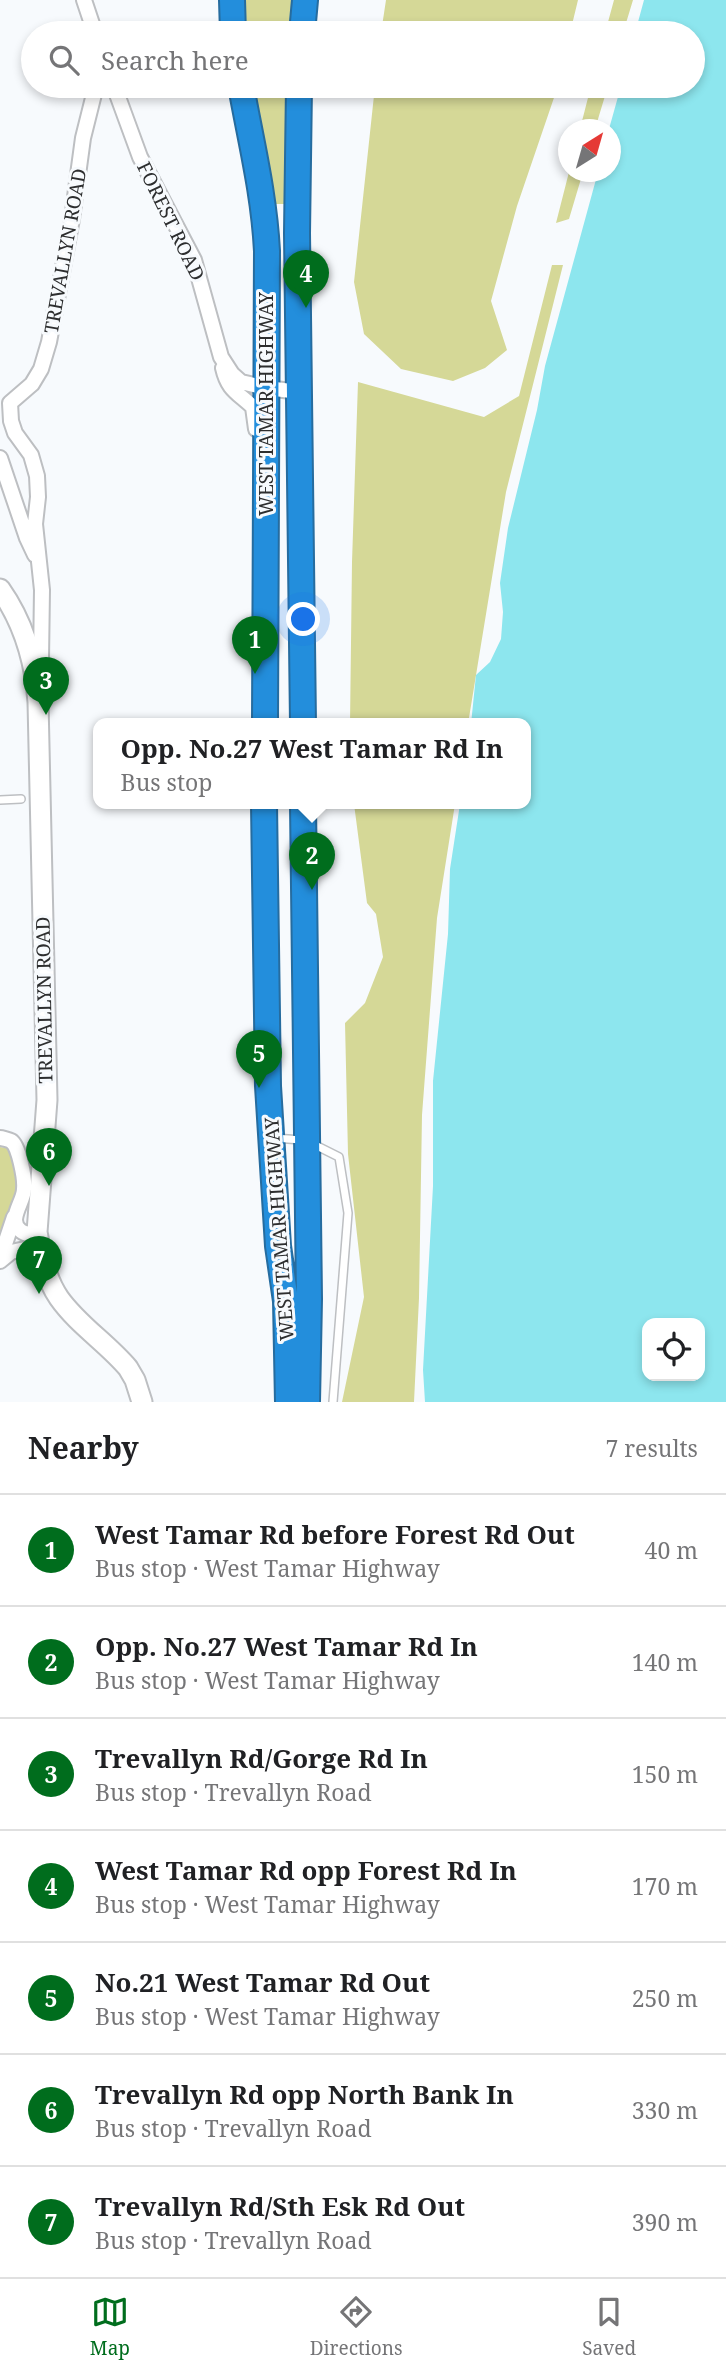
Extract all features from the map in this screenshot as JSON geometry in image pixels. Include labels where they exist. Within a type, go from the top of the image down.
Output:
[{"type":"highway","points":[[232,0],[233,21]]},
{"type":"highway","points":[[303,21],[305,0]]},
{"type":"highway","name":"WEST TAMAR HIGHWAY","points":[[243,98],[265,212],[265,718]]},
{"type":"highway","name":"WEST TAMAR HIGHWAY","points":[[299,98],[297,246],[303,718]]},
{"type":"highway","name":"WEST TAMAR HIGHWAY","points":[[264,809],[271,1137],[278,1246],[286,1301],[288,1402]]},
{"type":"highway","name":"WEST TAMAR HIGHWAY","points":[[303,809],[309,1346],[307,1402]]},
{"type":"street","points":[[85,0],[91,21]]},
{"type":"street","name":"TREVALLYN ROAD","points":[[0,422],[10,403],[32,384],[41,369],[49,342],[72,219],[83,138],[93,98]]},
{"type":"street","name":"FOREST ROAD","points":[[118,98],[140,157],[194,260],[226,381],[234,393],[253,407],[256,417],[258,511],[266,534]]},
{"type":"street","name":"FOREST ROAD","points":[[221,358],[241,382],[299,392]]},
{"type":"street","name":"TREVALLYN ROAD","points":[[10,403],[15,433],[31,455],[37,476],[35,524],[42,590],[41,659],[37,691],[47,1100],[38,1239],[47,1275],[60,1299],[128,1368],[142,1402]]},
{"type":"street","name":"TREVALLYN ROAD","points":[[0,458],[38,563]]},
{"type":"street","points":[[0,589],[17,617],[25,638],[37,691]]},
{"type":"street","points":[[0,1138],[10,1140],[17,1147],[25,1188],[1,1255]]},
{"type":"street","points":[[1,1255],[38,1239],[17,1228],[15,1217]]},
{"type":"lane","points":[[0,800],[21,799]]},
{"type":"lane","points":[[271,1137],[306,1140],[338,1157],[348,1213],[333,1402]]},
{"type":"green space","points":[[245,0],[295,0],[292,21],[246,21]]},
{"type":"green space","points":[[386,0],[578,0],[573,21],[383,21]]},
{"type":"green space","points":[[614,0],[633,0],[627,21],[608,21]]},
{"type":"green space","points":[[255,98],[290,98],[286,204],[276,204]]},
{"type":"green space","points":[[374,98],[554,98],[517,206],[491,301],[507,350],[485,368],[453,381],[401,369],[364,334],[354,282]]},
{"type":"green space","points":[[588,98],[604,98],[598,119],[583,119]]},
{"type":"green space","points":[[566,182],[580,182],[569,219],[556,223]]},
{"type":"green space","points":[[552,265],[563,265],[506,492],[469,718],[350,718],[358,382],[484,417],[519,396]]},
{"type":"green space","points":[[355,809],[454,809],[437,918],[422,1115],[419,1298],[414,1402],[342,1402],[364,1297],[348,1154],[345,1023],[365,1003],[383,957],[376,914],[367,903]]},
{"type":"green space","points":[[0,1147],[7,1148],[14,1159],[18,1183],[13,1207],[0,1242]]},
{"type":"water","points":[[644,0],[726,0],[726,1402],[425,1402],[423,1370],[433,1186],[433,1081],[448,934],[450,869],[459,809],[531,809],[531,718],[472,718],[476,675],[490,662],[501,639],[503,612],[500,583],[508,528],[545,366],[595,182],[621,182],[621,119],[612,119],[618,98],[705,98],[705,21],[638,21]]},
{"type":"place","name":"West Tamar Rd opp Forest Rd In","points":[[306,308]]},
{"type":"place","name":"West Tamar Rd before Forest Rd Out","points":[[255,674]]},
{"type":"place","name":"Trevallyn Rd/Gorge Rd In","points":[[46,715]]},
{"type":"place","name":"Opp. No.27 West Tamar Rd In","points":[[312,890]]},
{"type":"place","name":"No.21 West Tamar Rd Out","points":[[259,1088]]},
{"type":"place","name":"Trevallyn Rd opp North Bank In","points":[[49,1186]]},
{"type":"place","name":"Trevallyn Rd/Sth Esk Rd Out","points":[[39,1294]]}]
